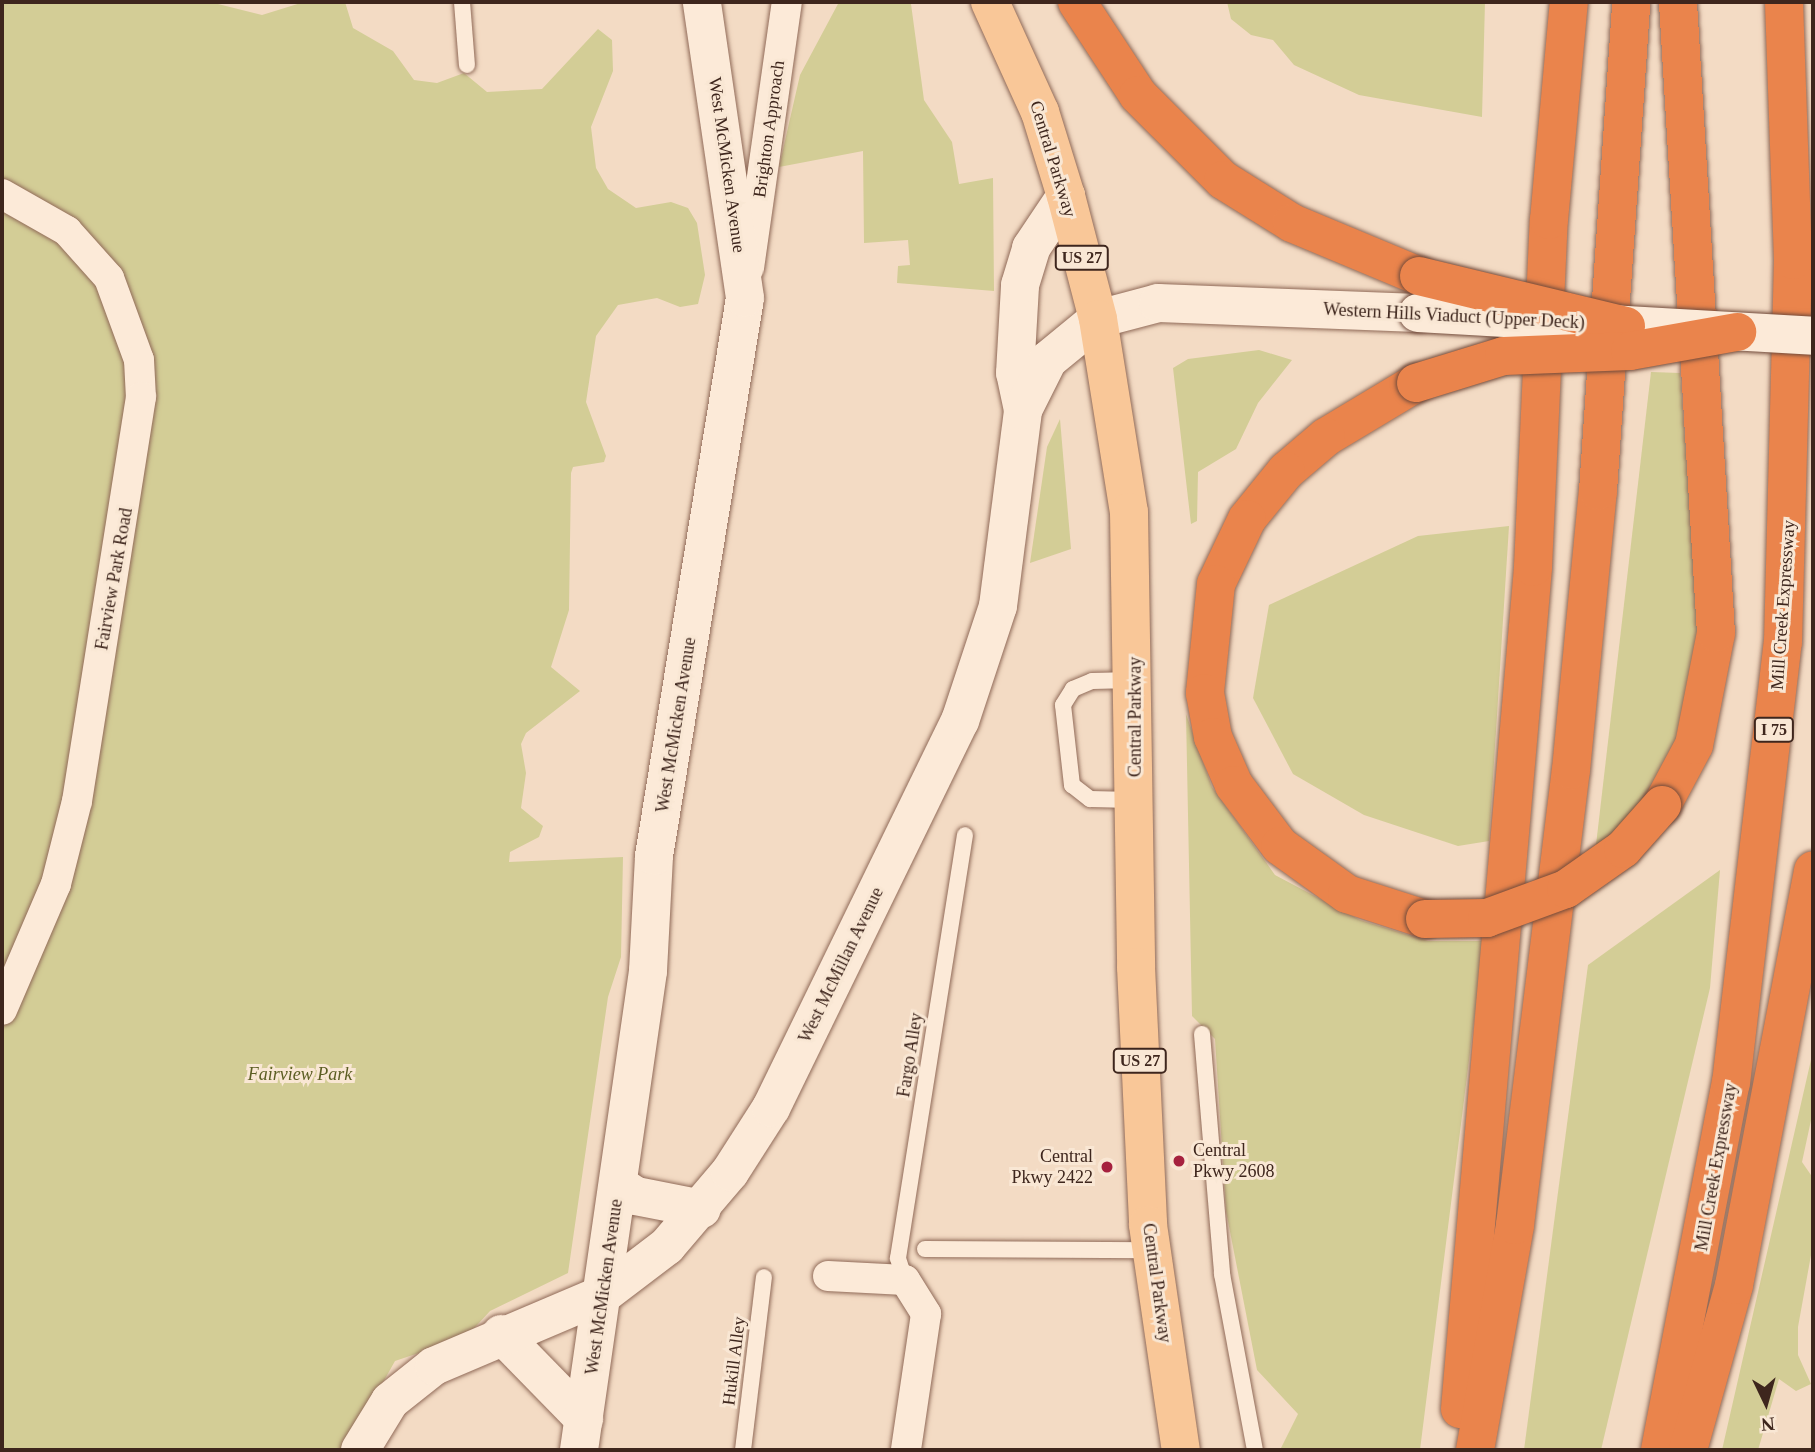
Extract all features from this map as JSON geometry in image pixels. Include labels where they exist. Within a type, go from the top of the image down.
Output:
[{"type":"highway","points":[[1077,2],[1138,95],[1223,180],[1292,223],[1419,276],[1626,326]]},
{"type":"highway","points":[[1457,1450],[1533,567],[1549,220],[1569,2]]},
{"type":"highway","points":[[1475,1450],[1518,1199],[1571,770],[1598,491],[1631,2]]},
{"type":"highway","points":[[1678,2],[1716,633],[1694,746],[1662,806],[1622,849],[1566,889],[1487,918],[1425,919],[1347,894],[1280,846],[1234,785],[1213,737],[1205,693],[1216,584],[1247,519],[1286,471],[1326,437],[1416,383],[1504,356],[1630,351],[1737,332]]},
{"type":"highway","name":"Mill Creek Expressway","points":[[1660,1450],[1731,1083],[1783,642],[1793,260],[1784,2]]},
{"type":"highway","points":[[1688,1450],[1734,1285],[1813,870]]},
{"type":"main road","name":"West McMicken Avenue","points":[[582,1435],[648,971],[654,856],[745,298],[702,2]]},
{"type":"main road","name":"Central Parkway","points":[[990,2],[1040,112],[1066,196],[1098,319],[1129,512],[1135,679],[1136,967],[1152,1250],[1181,1450]]},
{"type":"main road","points":[[1023,411],[1015,373],[1020,285],[1031,248],[1066,196]]},
{"type":"main road","name":"Western Hills Viaduct (Upper Deck)","points":[[1098,319],[1158,303],[1418,313],[1813,337]]},
{"type":"main road","name":"West McMillan Avenue","points":[[360,1450],[390,1401],[418,1376],[501,1334],[604,1294],[667,1246],[702,1209],[771,1108],[960,721],[998,606],[1023,411],[1048,360],[1098,319]]},
{"type":"main road","points":[[619,1185],[636,1196],[702,1209]]},
{"type":"main road","points":[[501,1334],[582,1435]]},
{"type":"street","name":"Brighton Approach","points":[[745,298],[787,2]]},
{"type":"street","name":"Fairview Park Road","points":[[2,194],[67,231],[109,278],[139,360],[141,397],[77,801],[56,884],[2,1010]]},
{"type":"street","points":[[828,1276],[905,1280],[926,1314],[906,1450]]},
{"type":"lane","points":[[463,2],[467,65]]},
{"type":"lane","points":[[1135,679],[1092,681],[1073,689],[1063,705],[1072,785],[1090,799],[1136,800]]},
{"type":"lane","name":"Fargo Alley","points":[[905,1280],[898,1258],[965,835]]},
{"type":"lane","points":[[1202,1034],[1222,1274],[1255,1450]]},
{"type":"lane","points":[[925,1249],[1152,1250]]},
{"type":"lane","name":"Hukill Alley","points":[[743,1450],[764,1277]]},
{"type":"green space","name":"Fairview Park","points":[[2,2],[210,2],[262,15],[304,2],[345,2],[353,28],[393,51],[414,80],[437,83],[464,73],[487,92],[542,89],[598,29],[612,40],[613,71],[591,127],[596,168],[608,189],[636,208],[671,202],[688,208],[697,223],[705,275],[698,304],[680,307],[657,298],[618,305],[596,336],[586,402],[606,456],[604,462],[573,467],[571,473],[569,610],[551,667],[580,691],[526,733],[521,744],[526,773],[521,808],[543,826],[539,837],[510,852],[509,862],[623,857],[621,957],[608,997],[568,1273],[490,1311],[466,1337],[395,1361],[345,1450],[2,1450]]},
{"type":"green space","points":[[839,2],[911,4],[924,100],[952,142],[959,184],[993,178],[994,291],[897,283],[898,266],[910,265],[908,240],[864,243],[863,151],[779,167],[800,75]]},
{"type":"green space","points":[[1227,2],[1485,2],[1482,117],[1359,95],[1294,65],[1273,40],[1251,35],[1231,19]]},
{"type":"green space","points":[[1259,350],[1292,360],[1258,403],[1236,449],[1198,472],[1197,521],[1191,524],[1173,368],[1188,359]]},
{"type":"green space","points":[[1651,372],[1680,373],[1699,636],[1679,734],[1633,819],[1596,845]]},
{"type":"green space","points":[[1060,419],[1071,549],[1030,563],[1047,447]]},
{"type":"green space","points":[[1509,526],[1489,841],[1458,846],[1364,815],[1293,774],[1253,698],[1269,605],[1418,536]]},
{"type":"green space","points":[[1186,714],[1212,787],[1275,875],[1360,920],[1428,941],[1484,941],[1420,1450],[1280,1450],[1298,1414],[1257,1370],[1226,1211],[1215,1039],[1192,1016]]},
{"type":"green space","points":[[1720,870],[1710,988],[1601,1450],[1524,1450],[1588,965]]},
{"type":"green space","points":[[1813,1051],[1813,1111],[1802,1162],[1813,1178],[1813,1244],[1798,1327],[1798,1355],[1811,1384],[1796,1391],[1779,1379],[1758,1450],[1722,1450]]},
{"type":"place","name":"Central Pkwy 2608","points":[[1179,1161]]},
{"type":"place","name":"Central Pkwy 2422","points":[[1107,1167]]}]
